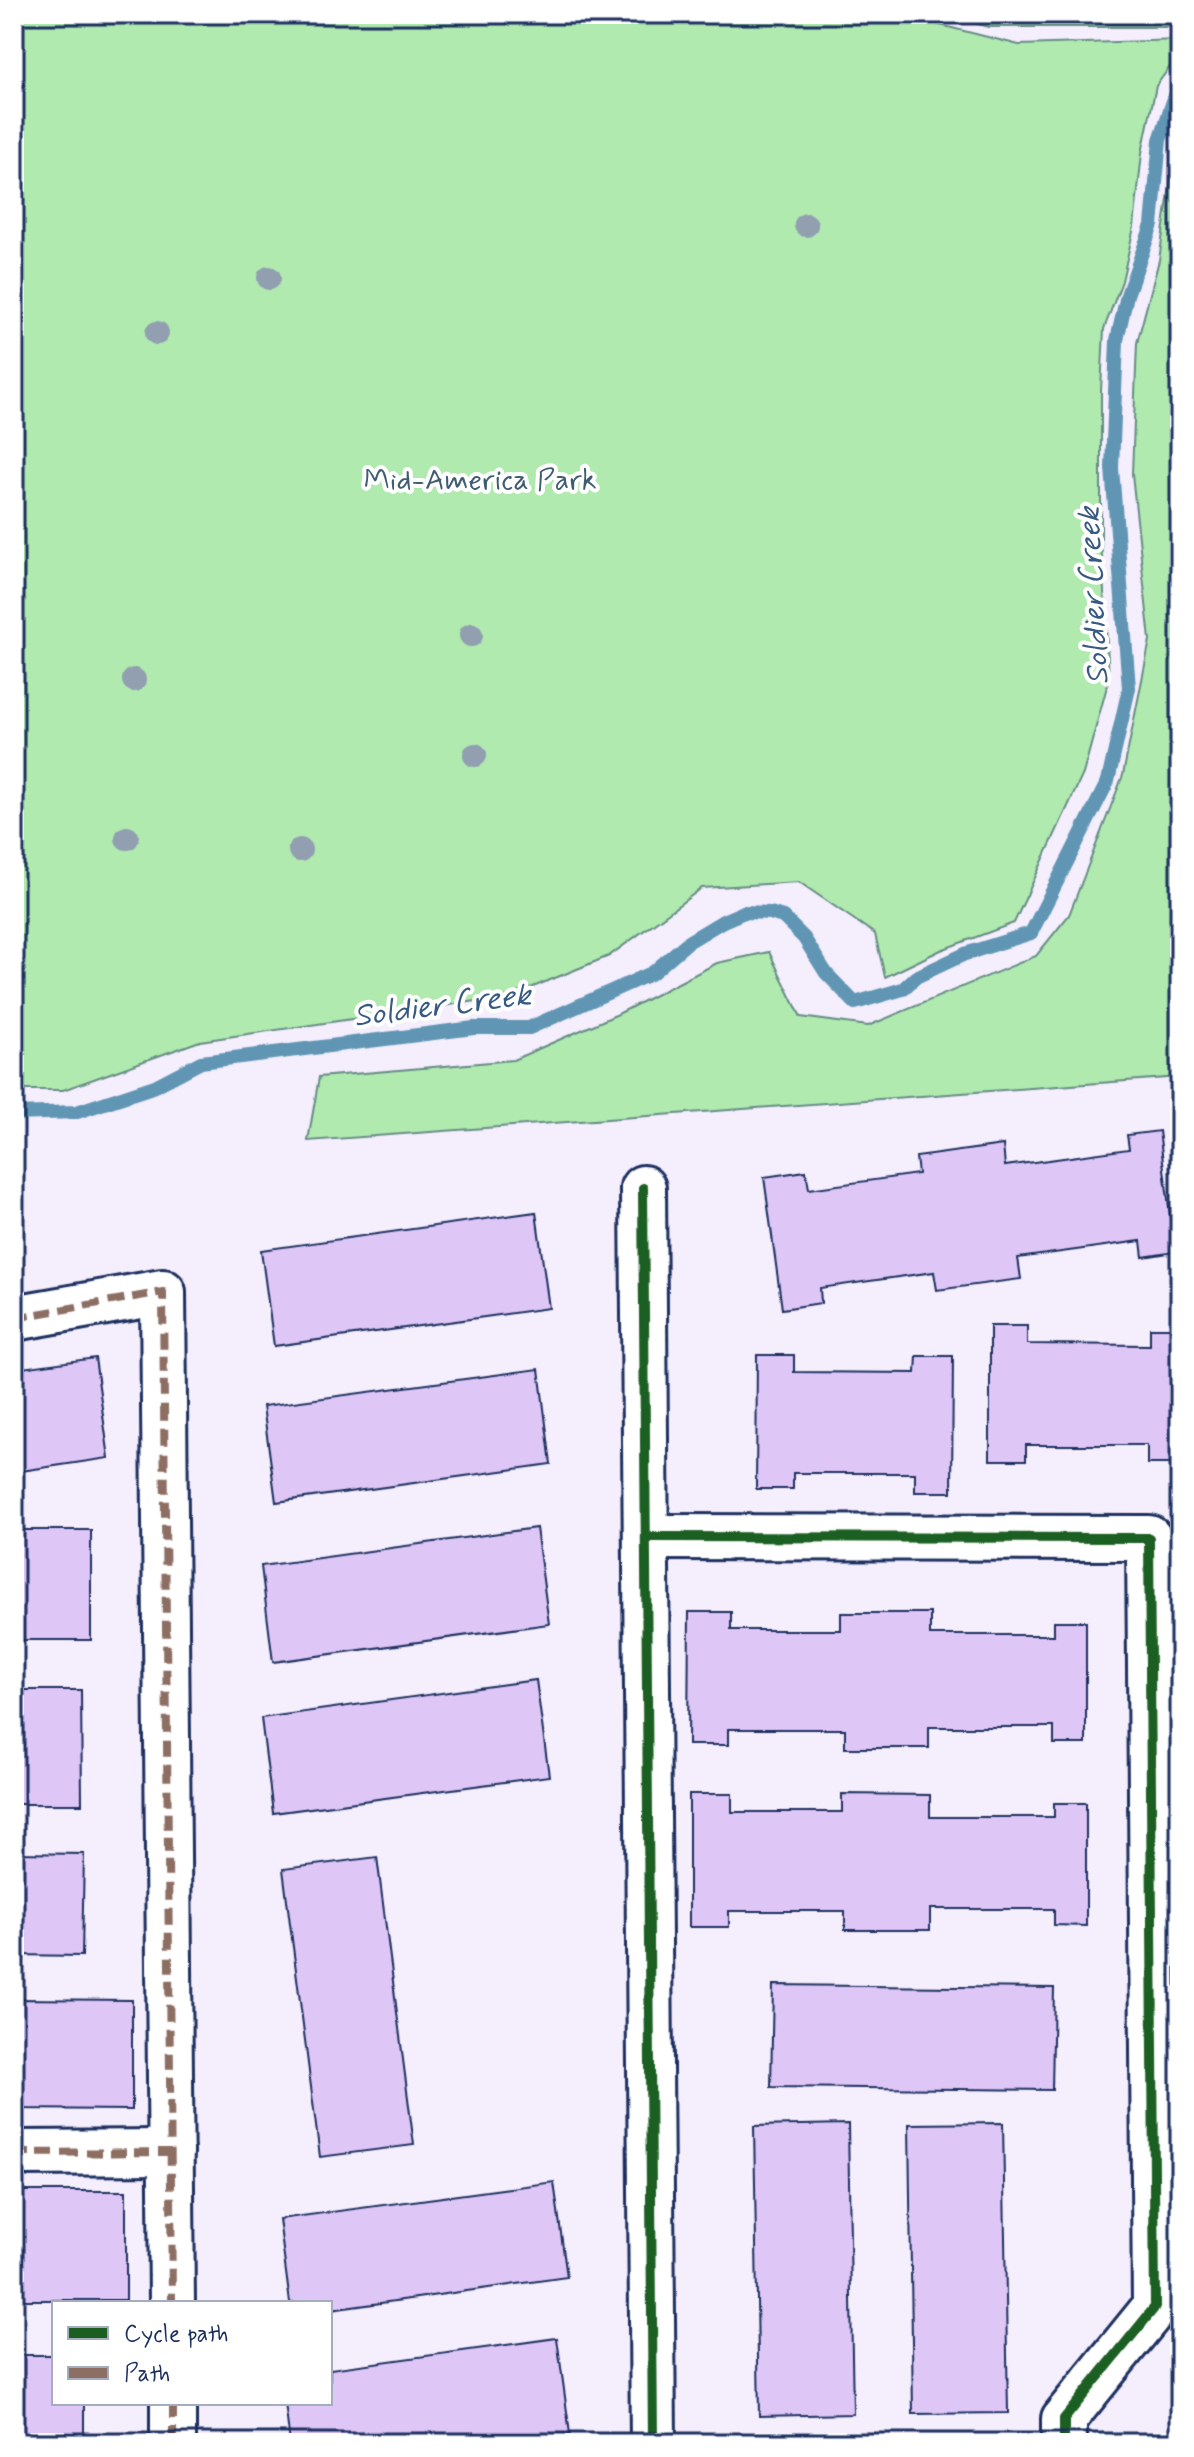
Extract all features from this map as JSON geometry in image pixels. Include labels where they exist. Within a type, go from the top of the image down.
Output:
[{"type":"street","points":[[643,1188],[653,2443]]},
{"type":"street","points":[[14,1318],[163,1292],[172,2301]]},
{"type":"street","points":[[646,1537],[1149,1538],[1155,2307],[1064,2419],[1064,2443]]},
{"type":"street","points":[[14,2153],[171,2152]]},
{"type":"street","points":[[173,2405],[173,2443]]},
{"type":"green space","name":"Mid-America Park","points":[[14,14],[897,14],[1019,45],[1180,40],[1180,53],[1156,86],[1142,153],[1134,227],[1122,281],[1104,329],[1101,539],[1109,679],[1083,774],[1014,923],[941,950],[885,977],[875,934],[799,882],[702,888],[609,956],[511,996],[200,1041],[63,1090],[14,1090]]},
{"type":"green space","points":[[946,14],[1180,14],[1180,23],[1175,27],[988,27]]},
{"type":"green space","points":[[1180,151],[1180,1077],[308,1141],[319,1077],[513,1060],[618,1014],[717,963],[769,952],[801,1017],[868,1026],[1036,956],[1069,915],[1123,775],[1150,640],[1132,474],[1137,343],[1159,260],[1171,179]]},
{"type":"green space","points":[[723,2434],[879,2435],[879,2443],[723,2443]]},
{"type":"building","points":[[1159,1131],[1175,1252],[1143,1257],[1141,1241],[1018,1258],[1021,1279],[937,1290],[934,1272],[820,1288],[821,1303],[782,1309],[764,1177],[806,1171],[809,1189],[918,1174],[916,1157],[1003,1145],[1005,1166],[1129,1149],[1127,1135]]},
{"type":"building","points":[[536,1212],[549,1308],[274,1346],[261,1250]]},
{"type":"building","points":[[990,1326],[1027,1326],[1027,1344],[1150,1345],[1150,1328],[1180,1328],[1180,1464],[1147,1464],[1147,1445],[1026,1445],[1026,1460],[990,1460]]},
{"type":"building","points":[[757,1355],[794,1355],[794,1372],[916,1373],[917,1356],[953,1356],[952,1492],[915,1492],[915,1473],[793,1473],[793,1489],[756,1489]]},
{"type":"building","points":[[95,1358],[109,1458],[14,1472],[14,1369]]},
{"type":"building","points":[[539,1369],[551,1464],[276,1502],[263,1406]]},
{"type":"building","points":[[536,1528],[549,1624],[273,1662],[261,1566]]},
{"type":"building","points":[[14,1530],[91,1530],[91,1640],[14,1640]]},
{"type":"building","points":[[689,1612],[731,1612],[731,1630],[841,1630],[841,1613],[930,1613],[930,1635],[1054,1635],[1054,1621],[1086,1621],[1086,1744],[1054,1744],[1054,1727],[929,1727],[929,1748],[845,1748],[845,1729],[728,1729],[728,1745],[688,1745]]},
{"type":"building","points":[[536,1680],[549,1776],[273,1813],[261,1718]]},
{"type":"building","points":[[14,1690],[81,1690],[82,1804],[14,1804]]},
{"type":"building","points":[[689,1794],[732,1794],[732,1812],[842,1812],[842,1794],[930,1795],[930,1817],[1054,1817],[1054,1803],[1086,1803],[1086,1926],[1054,1925],[1054,1909],[930,1909],[930,1930],[845,1930],[845,1911],[729,1911],[729,1927],[689,1927]]},
{"type":"building","points":[[14,1853],[84,1854],[82,1956],[14,1955]]},
{"type":"building","points":[[377,1857],[414,2145],[320,2157],[283,1869]]},
{"type":"building","points":[[773,1985],[1054,1988],[1052,2090],[771,2087]]},
{"type":"building","points":[[14,1999],[132,2000],[132,2110],[14,2109]]},
{"type":"building","points":[[1003,2123],[1008,2413],[913,2414],[909,2124]]},
{"type":"building","points":[[848,2124],[853,2414],[759,2416],[754,2126]]},
{"type":"building","points":[[554,2182],[567,2277],[332,2310],[332,2301],[290,2301],[279,2219]]},
{"type":"building","points":[[14,2191],[126,2191],[126,2300],[14,2300]]},
{"type":"building","points":[[557,2338],[570,2434],[503,2443],[290,2443],[285,2405],[332,2405],[332,2369]]},
{"type":"building","points":[[14,2355],[52,2355],[52,2405],[84,2405],[84,2443],[14,2443]]},
{"type":"waterway","name":"Soldier Creek","points":[[14,1114],[77,1112],[155,1086],[201,1062],[474,1028],[529,1028],[652,973],[688,942],[744,912],[783,917],[804,938],[826,973],[855,1003],[903,989],[916,977],[965,954],[1031,933],[1108,781],[1129,688],[1112,468],[1117,340],[1127,295],[1152,225],[1160,140],[1180,89]]},
{"type":"marked path","points":[[14,1318],[163,1292],[172,2301]]},
{"type":"marked path","points":[[14,2153],[171,2152]]},
{"type":"marked path","points":[[173,2405],[173,2443]]},
{"type":"cycle path","points":[[643,1188],[653,2443]]},
{"type":"cycle path","points":[[646,1537],[1149,1538],[1155,2307],[1064,2419],[1064,2443]]}]
